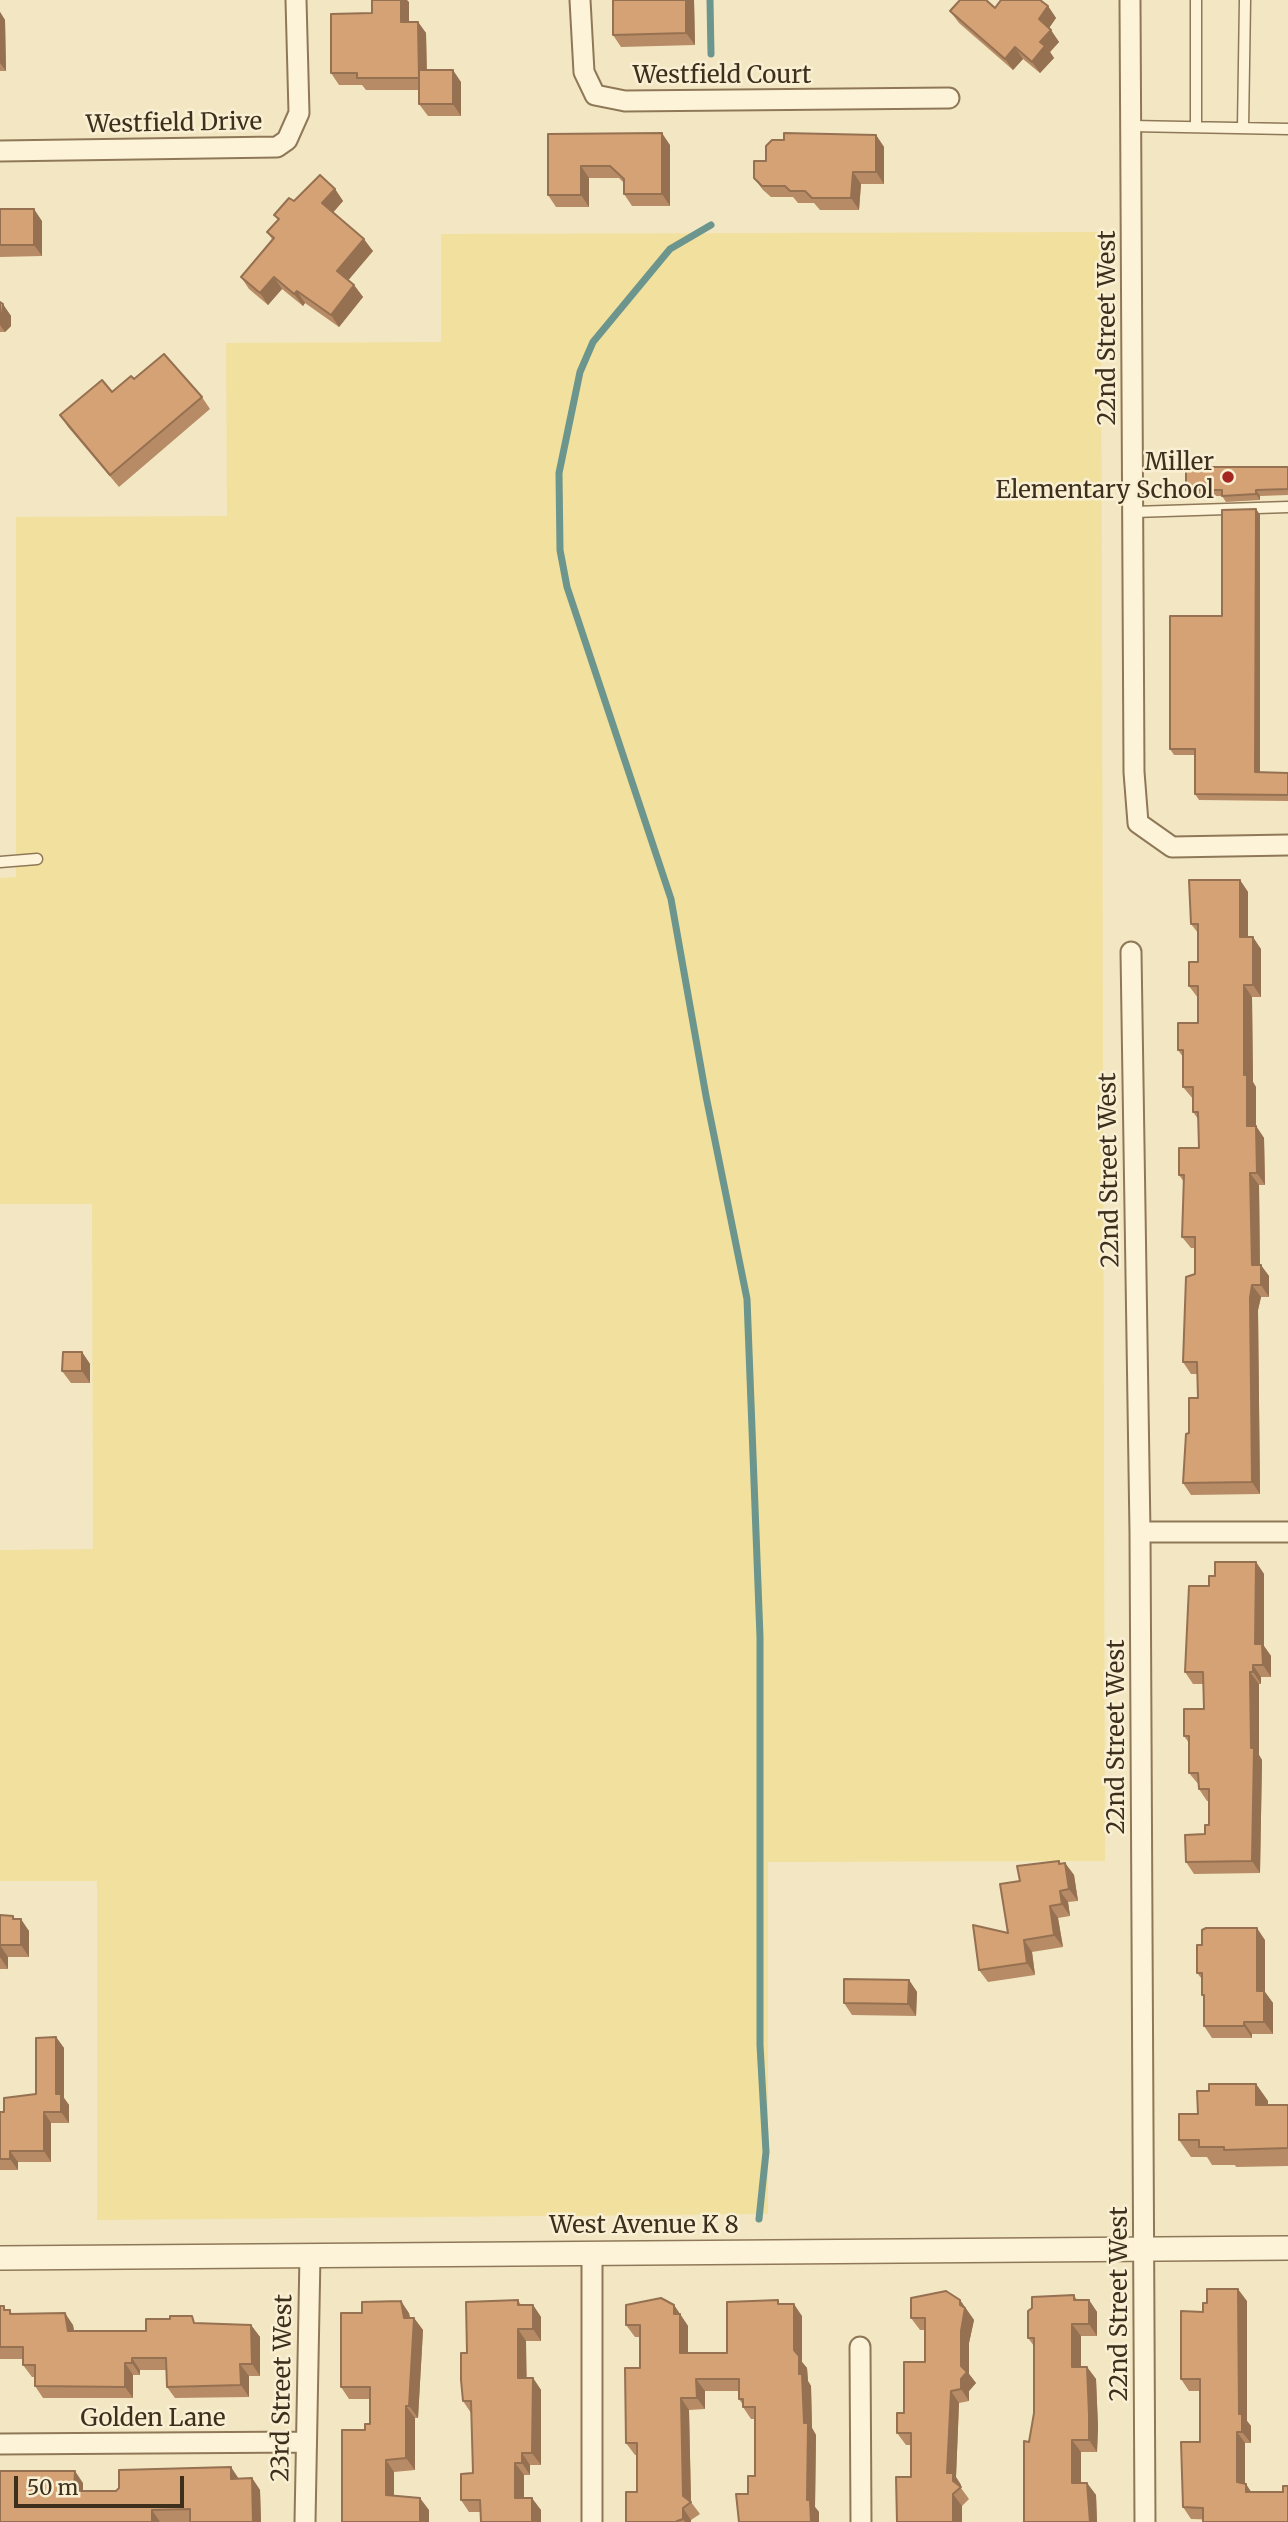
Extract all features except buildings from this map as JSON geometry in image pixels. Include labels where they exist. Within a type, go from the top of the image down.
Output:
[{"type":"street","name":"Westfield Drive","points":[[0,151],[277,147],[287,140],[299,113],[296,0]]},
{"type":"street","name":"Westfield Court","points":[[580,0],[584,72],[595,95],[625,102],[948,98]]},
{"type":"street","name":"22nd Street West","points":[[1130,0],[1134,772],[1138,823],[1171,847],[1288,845]]},
{"type":"street","name":"22nd Street West","points":[[1131,952],[1140,1532],[1145,2522]]},
{"type":"street","points":[[1140,1532],[1288,1532]]},
{"type":"street","name":"West Avenue K 8","points":[[0,2258],[1288,2248]]},
{"type":"street","points":[[592,2253],[592,2522]]},
{"type":"street","name":"23rd Street West","points":[[305,2522],[310,2255]]},
{"type":"street","points":[[860,2347],[861,2522]]},
{"type":"street","name":"Golden Lane","points":[[0,2444],[306,2442]]},
{"type":"lane","points":[[1196,0],[1196,127]]},
{"type":"lane","points":[[1243,128],[1245,0]]},
{"type":"lane","points":[[1131,126],[1288,129]]},
{"type":"lane","points":[[1134,512],[1288,507]]},
{"type":"lane","points":[[0,862],[37,859]]},
{"type":"sand","points":[[1101,232],[1105,1861],[768,1862],[768,2214],[97,2220],[97,1881],[0,1881],[0,1550],[93,1549],[92,1204],[0,1204],[0,878],[16,877],[16,517],[227,516],[226,343],[441,342],[441,234]]},
{"type":"waterway","points":[[710,0],[711,54]]},
{"type":"waterway","points":[[711,225],[670,249],[593,342],[580,372],[559,473],[560,550],[567,587],[671,899],[706,1096],[747,1299],[760,1637],[760,2045],[766,2152],[759,2219]]},
{"type":"place","name":"Miller Elementary School","points":[[1228,477]]}]
